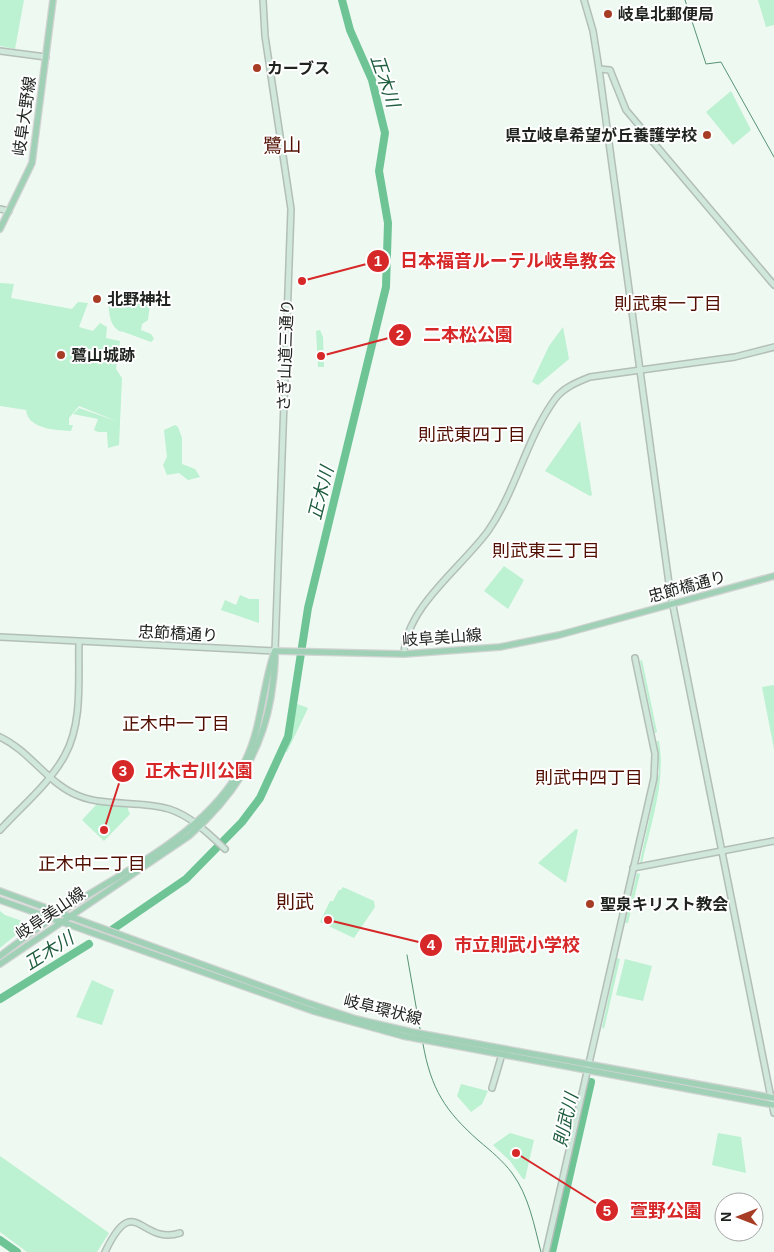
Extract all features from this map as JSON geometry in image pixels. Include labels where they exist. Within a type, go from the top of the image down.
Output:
[{"type":"main road","name":"岐阜大野線","points":[[0,229],[32,164],[53,0]]},
{"type":"main road","name":"忠節橋通り","points":[[608,622],[774,576]]},
{"type":"main road","name":"岐阜美山線","points":[[0,964],[189,836],[233,782],[246,760],[255,738],[263,709],[275,651],[404,654],[500,647],[551,637],[608,622]]},
{"type":"main road","name":"岐阜美山線","points":[[0,956],[53,918],[197,825]]},
{"type":"main road","name":"岐阜環状線","points":[[0,891],[356,1019],[589,1068]]},
{"type":"main road","name":"岐阜環状線","points":[[0,900],[332,1017],[403,1036],[773,1101]]},
{"type":"street","name":"さぎ山道三通り","points":[[263,0],[265,36],[291,209],[275,651]]},
{"type":"street","points":[[584,0],[593,31],[672,604],[774,1112]]},
{"type":"street","points":[[0,51],[46,56]]},
{"type":"street","points":[[598,69],[610,70],[626,110],[774,285]]},
{"type":"street","points":[[0,209],[9,212]]},
{"type":"street","points":[[404,654],[406,635],[416,617],[488,531],[556,398],[567,388],[582,380],[735,357],[774,347]]},
{"type":"street","name":"忠節橋通り","points":[[0,637],[275,651]]},
{"type":"street","points":[[0,830],[50,776],[66,754],[74,731],[77,712],[80,642]]},
{"type":"street","points":[[546,1252],[654,778],[655,766],[635,658]]},
{"type":"street","points":[[0,736],[16,746],[70,792],[87,799],[169,809],[197,825],[224,848]]},
{"type":"street","points":[[633,868],[774,841]]},
{"type":"street","points":[[492,1088],[502,1054]]},
{"type":"street","points":[[105,1252],[111,1238],[120,1226],[132,1221],[143,1225],[159,1235],[169,1236],[180,1233]]},
{"type":"green space","points":[[0,0],[24,0],[15,49],[0,46]]},
{"type":"green space","points":[[758,0],[774,0],[774,25],[766,27]]},
{"type":"green space","points":[[731,91],[751,130],[733,145],[706,112]]},
{"type":"green space","points":[[0,283],[14,284],[11,298],[72,309],[78,302],[88,303],[79,327],[93,331],[100,323],[107,327],[106,338],[120,341],[116,369],[122,378],[119,445],[108,448],[107,432],[94,430],[98,419],[73,414],[79,408],[119,422],[79,406],[69,418],[69,425],[73,425],[71,431],[37,425],[28,416],[26,410],[0,406]]},
{"type":"green space","points":[[108,293],[113,298],[123,299],[124,293],[133,293],[135,303],[150,303],[148,320],[142,324],[141,330],[151,334],[154,339],[151,342],[116,329],[111,320]]},
{"type":"green space","points":[[563,327],[569,359],[538,385],[532,382],[549,346]]},
{"type":"green space","points":[[320,330],[323,337],[324,367],[318,367],[316,331]]},
{"type":"green space","points":[[580,421],[592,495],[590,496],[545,471]]},
{"type":"green space","points":[[175,425],[178,427],[182,438],[182,464],[195,469],[200,477],[188,480],[179,473],[167,475],[163,465],[167,457],[164,430]]},
{"type":"green space","points":[[504,566],[524,580],[508,609],[484,591]]},
{"type":"green space","points":[[240,595],[249,599],[259,599],[259,623],[221,610],[225,600],[236,605]]},
{"type":"green space","points":[[642,660],[657,732],[655,733],[640,661]]},
{"type":"green space","points":[[774,685],[774,749],[762,687]]},
{"type":"green space","points":[[297,704],[308,708],[286,752],[291,736]]},
{"type":"green space","points":[[657,741],[659,741],[661,756],[659,787],[642,863],[640,863],[659,773]]},
{"type":"green space","points":[[97,804],[127,807],[130,814],[104,841],[82,820]]},
{"type":"green space","points":[[576,829],[578,830],[566,883],[538,863]]},
{"type":"green space","points":[[637,873],[640,874],[628,923],[625,923]]},
{"type":"green space","points":[[343,887],[374,901],[375,907],[354,938],[320,922],[330,901],[333,901],[339,890]]},
{"type":"green space","points":[[0,911],[5,915],[22,921],[23,929],[0,948]]},
{"type":"green space","points":[[617,958],[620,959],[604,1029],[602,1027]]},
{"type":"green space","points":[[625,959],[652,966],[643,1001],[616,995]]},
{"type":"green space","points":[[92,980],[114,990],[102,1025],[76,1017]]},
{"type":"green space","points":[[461,1084],[488,1091],[482,1104],[471,1112],[457,1096]]},
{"type":"green space","points":[[510,1133],[534,1140],[525,1179],[493,1145]]},
{"type":"green space","points":[[718,1133],[741,1137],[746,1173],[712,1165]]},
{"type":"green space","points":[[0,1156],[109,1233],[97,1252],[27,1252],[0,1232]]},
{"type":"waterway","name":"正木川","points":[[113,929],[186,879],[242,822],[260,798],[288,737],[308,608],[386,287],[388,223],[379,171],[385,133],[372,80],[350,30],[342,0]]},
{"type":"waterway","points":[[685,0],[706,64],[721,62],[774,157]]},
{"type":"waterway","name":"正木川","points":[[0,999],[89,944]]},
{"type":"waterway","points":[[407,955],[420,1029]]},
{"type":"waterway","points":[[423,1044],[430,1074],[448,1109],[467,1130],[505,1164],[518,1182],[530,1211],[541,1252]]},
{"type":"waterway","name":"則武川","points":[[552,1252],[591,1082]]},
{"type":"waterway","points":[[0,1240],[17,1252]]},
{"type":"place","name":"岐阜北郵便局","points":[[608,14]]},
{"type":"place","name":"カーブス","points":[[257,68]]},
{"type":"place","name":"県立岐阜希望が丘養護学校","points":[[707,135]]},
{"type":"place","name":"日本福音ルーテル岐阜教会","points":[[302,281]]},
{"type":"place","name":"北野神社","points":[[97,299]]},
{"type":"place","name":"鷺山城跡","points":[[61,355]]},
{"type":"place","name":"二本松公園","points":[[321,356]]},
{"type":"place","name":"正木古川公園","points":[[104,830]]},
{"type":"place","name":"聖泉キリスト教会","points":[[590,904]]},
{"type":"place","name":"市立則武小学校","points":[[328,920]]},
{"type":"place","name":"萱野公園","points":[[516,1153]]},
{"type":"district","name":"鷺山","points":[[282,145]]},
{"type":"district","name":"則武東一丁目","points":[[668,304]]},
{"type":"district","name":"則武東四丁目","points":[[472,435]]},
{"type":"district","name":"則武東三丁目","points":[[546,551]]},
{"type":"district","name":"正木中一丁目","points":[[176,724]]},
{"type":"district","name":"則武中四丁目","points":[[589,778]]},
{"type":"district","name":"正木中二丁目","points":[[92,864]]},
{"type":"district","name":"則武","points":[[295,901]]}]
